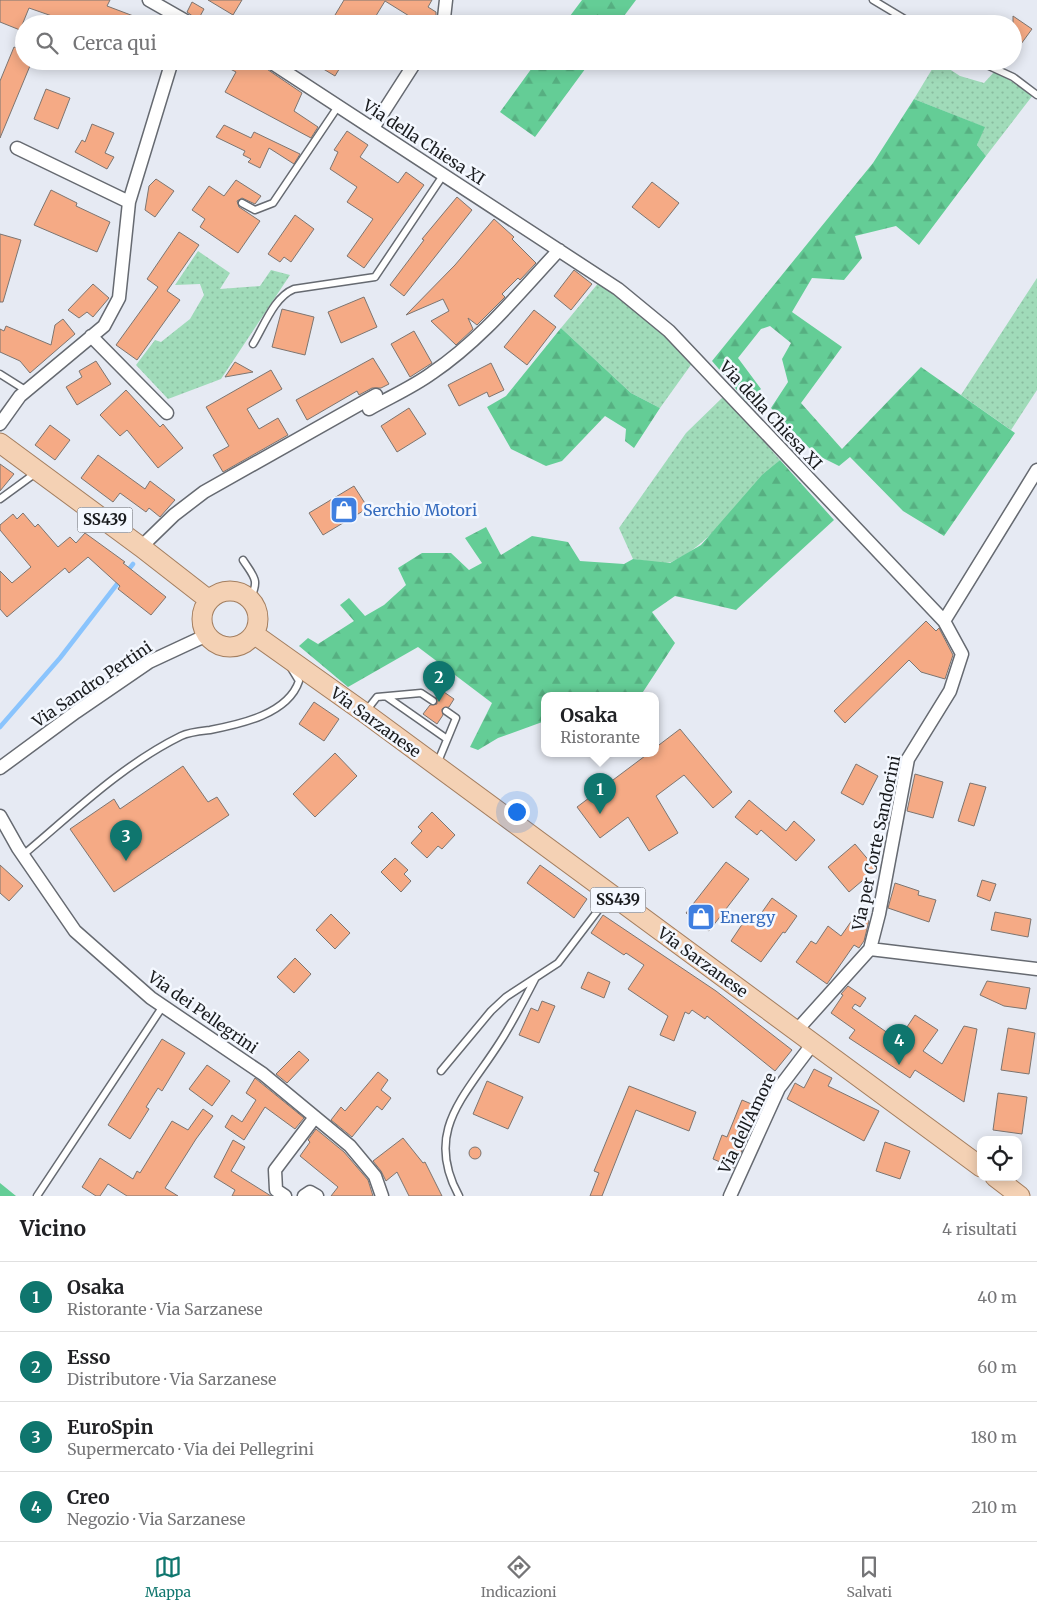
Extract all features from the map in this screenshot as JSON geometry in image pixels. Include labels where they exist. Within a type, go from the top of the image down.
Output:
[{"type":"main road","name":"SS439","points":[[0,443],[141,547],[209,600]]},
{"type":"main road","points":[[234,591],[243,593],[250,599],[258,616],[261,639],[231,647],[213,641],[207,634],[202,617],[209,600],[216,594],[234,591]]},
{"type":"main road","name":"Via Sarzanese","points":[[261,639],[814,1042],[977,1164]]},
{"type":"main road","points":[[1000,1181],[1020,1196]]},
{"type":"street","points":[[149,0],[175,15]]},
{"type":"street","points":[[444,15],[446,0]]},
{"type":"street","points":[[167,10],[170,15]]},
{"type":"street","points":[[0,424],[27,391],[104,326],[119,298],[129,202],[169,70]]},
{"type":"street","name":"Via della Chiesa XI","points":[[284,70],[618,288],[669,331],[944,621]]},
{"type":"street","points":[[373,128],[410,70]]},
{"type":"street","points":[[17,148],[129,202]]},
{"type":"street","points":[[364,412],[432,374],[466,348],[559,250]]},
{"type":"street","points":[[91,336],[167,413]]},
{"type":"street","points":[[141,547],[174,515],[204,492],[376,395]]},
{"type":"street","points":[[944,621],[1037,470]]},
{"type":"street","name":"Via per Corte Sandorini","points":[[797,1030],[870,949],[879,914],[908,759],[950,691],[962,654],[944,621]]},
{"type":"street","name":"Via Sandro Pertini","points":[[0,768],[76,712],[149,662],[207,634]]},
{"type":"street","name":"Via dei Pellegrini","points":[[0,816],[23,855],[74,931],[163,1006],[263,1074],[350,1146],[375,1176],[382,1196]]},
{"type":"street","points":[[870,949],[1037,969]]},
{"type":"street","name":"Via dell'Amore","points":[[730,1196],[779,1088],[814,1042]]},
{"type":"street","points":[[285,1196],[276,1190],[275,1170],[315,1117]]},
{"type":"street","points":[[304,1196],[310,1192],[317,1196]]},
{"type":"lane","points":[[873,0],[898,15]]},
{"type":"lane","points":[[998,70],[1013,77],[1037,95]]},
{"type":"lane","points":[[242,203],[255,210],[273,203],[339,105]]},
{"type":"lane","points":[[253,344],[286,292],[294,289],[375,277],[444,174]]},
{"type":"lane","points":[[0,374],[27,391]]},
{"type":"lane","points":[[0,499],[38,471]]},
{"type":"lane","points":[[243,560],[256,579],[256,587],[250,599]]},
{"type":"lane","points":[[23,855],[112,779],[182,735],[241,724],[280,706],[296,690],[299,681],[290,666],[261,639]]},
{"type":"lane","points":[[365,713],[377,697],[421,693],[433,701]]},
{"type":"lane","points":[[387,697],[447,739]]},
{"type":"lane","points":[[436,765],[456,718],[446,711]]},
{"type":"lane","points":[[441,1071],[491,1011],[506,997],[558,963],[610,895]]},
{"type":"lane","points":[[459,1196],[450,1180],[446,1164],[444,1146],[449,1119],[500,1042],[536,978]]},
{"type":"lane","points":[[36,1196],[163,1006]]},
{"type":"green space","points":[[582,0],[636,0],[625,15],[571,15]]},
{"type":"green space","points":[[530,70],[584,70],[535,137],[500,112]]},
{"type":"green space","points":[[932,70],[951,70],[960,76],[984,83],[995,71],[1033,95],[986,156],[977,145],[984,127],[914,99]]},
{"type":"green space","points":[[914,99],[985,127],[977,145],[986,156],[919,245],[896,226],[855,236],[862,258],[844,280],[812,278],[792,312],[842,347],[801,403],[842,449],[921,367],[1015,433],[944,536],[903,511],[850,457],[839,466],[815,454],[771,408],[788,382],[782,359],[791,343],[770,326],[761,329],[738,358],[761,389],[747,402],[712,361],[873,163]]},
{"type":"green space","points":[[198,251],[230,273],[220,289],[260,286],[271,270],[290,275],[221,379],[168,399],[136,365],[155,340],[161,342],[190,319],[204,295],[200,284],[175,285]]},
{"type":"green space","points":[[1037,278],[1037,390],[1011,430],[961,395]]},
{"type":"green space","points":[[600,281],[666,333],[693,362],[660,408],[631,393],[561,328]]},
{"type":"green space","points":[[561,328],[631,393],[660,408],[634,448],[625,441],[626,429],[605,416],[562,461],[546,466],[511,449],[487,407],[506,396]]},
{"type":"green space","points":[[724,396],[780,460],[714,531],[685,555],[667,563],[633,559],[619,528],[686,433]]},
{"type":"green space","points":[[780,460],[834,520],[736,610],[675,596],[652,612],[675,643],[643,692],[541,692],[541,722],[498,738],[478,750],[470,747],[492,703],[418,647],[348,687],[299,646],[308,638],[318,644],[354,621],[340,605],[349,598],[365,616],[384,605],[406,585],[398,568],[422,553],[451,553],[469,570],[482,563],[465,538],[486,527],[501,555],[532,536],[568,542],[580,561],[624,564],[633,559],[670,563],[701,545],[762,475]]},
{"type":"green space","points":[[0,1183],[16,1196],[0,1196]]},
{"type":"building","points":[[0,0],[110,0],[107,6],[131,15],[49,15],[29,8],[26,15],[15,15],[15,28],[0,22]]},
{"type":"building","points":[[208,0],[242,0],[233,15]]},
{"type":"building","points":[[344,0],[432,0],[428,7],[436,12],[436,15],[408,15],[385,1],[376,15],[335,15]]},
{"type":"building","points":[[192,2],[204,9],[201,15],[191,15],[187,12]]},
{"type":"building","points":[[1022,22],[1032,29],[1022,43]]},
{"type":"building","points":[[15,47],[15,70],[28,70],[0,138],[0,81]]},
{"type":"building","points":[[232,70],[268,70],[302,93],[294,111],[318,127],[311,138],[225,92],[236,72]]},
{"type":"building","points":[[325,70],[339,70],[335,76]]},
{"type":"building","points":[[46,89],[70,98],[58,129],[34,119]]},
{"type":"building","points":[[92,124],[114,133],[105,153],[114,157],[107,169],[75,152],[82,140],[85,142]]},
{"type":"building","points":[[224,125],[251,138],[254,132],[300,154],[294,164],[269,148],[260,168],[248,162],[251,159],[243,155],[245,151],[216,137]]},
{"type":"building","points":[[347,131],[368,145],[360,157],[398,183],[406,172],[424,185],[364,268],[347,256],[373,219],[347,202],[357,187],[330,169],[338,152],[334,150]]},
{"type":"building","points":[[156,179],[174,191],[155,217],[145,210],[149,186]]},
{"type":"building","points":[[236,180],[261,196],[255,204],[242,198],[237,201],[239,207],[260,221],[238,253],[200,227],[205,219],[192,210],[209,186],[224,196]]},
{"type":"building","points":[[652,182],[679,203],[659,228],[632,207]]},
{"type":"building","points":[[51,190],[77,203],[76,206],[110,222],[97,252],[34,225]]},
{"type":"building","points":[[457,197],[472,210],[404,296],[390,285],[424,240],[422,239]]},
{"type":"building","points":[[295,215],[314,229],[291,262],[284,257],[280,262],[268,254]]},
{"type":"building","points":[[494,219],[514,237],[512,239],[536,263],[520,280],[518,278],[502,294],[505,297],[477,325],[468,318],[473,329],[456,345],[431,321],[449,311],[443,299],[406,315],[455,265]]},
{"type":"building","points":[[179,232],[199,245],[167,291],[180,300],[137,360],[116,345],[158,287],[147,279]]},
{"type":"building","points":[[0,234],[21,240],[3,302],[0,302]]},
{"type":"building","points":[[574,270],[592,284],[571,310],[554,296]]},
{"type":"building","points":[[93,284],[109,298],[93,317],[87,312],[79,318],[68,310]]},
{"type":"building","points":[[364,297],[377,327],[341,343],[328,312]]},
{"type":"building","points":[[282,309],[314,317],[305,355],[272,347]]},
{"type":"building","points":[[534,310],[556,327],[527,365],[504,347]]},
{"type":"building","points":[[63,319],[75,334],[30,373],[20,361],[0,352],[0,329],[4,331],[6,326],[51,345],[55,325]]},
{"type":"building","points":[[414,331],[432,363],[410,377],[391,344]]},
{"type":"building","points":[[373,358],[389,384],[381,388],[372,388],[359,395],[357,391],[307,420],[296,400]]},
{"type":"building","points":[[96,361],[111,384],[77,405],[66,387],[82,377],[79,371]]},
{"type":"building","points":[[235,362],[253,372],[225,377]]},
{"type":"building","points":[[491,363],[504,390],[489,397],[487,392],[459,406],[448,385]]},
{"type":"building","points":[[271,370],[282,389],[247,409],[259,429],[278,418],[288,435],[223,472],[213,455],[229,446],[206,407]]},
{"type":"building","points":[[126,390],[160,427],[163,424],[183,448],[158,468],[127,430],[120,436],[100,415]]},
{"type":"building","points":[[409,408],[426,434],[397,452],[381,426]]},
{"type":"building","points":[[50,425],[70,440],[55,460],[35,445]]},
{"type":"building","points":[[98,455],[145,489],[150,481],[175,500],[160,517],[149,508],[146,512],[120,493],[113,502],[81,478]]},
{"type":"building","points":[[0,464],[14,474],[0,491]]},
{"type":"building","points":[[354,486],[368,508],[323,535],[309,513]]},
{"type":"building","points":[[23,513],[35,527],[38,524],[58,547],[70,537],[76,543],[85,533],[125,562],[123,563],[166,597],[151,615],[118,589],[120,586],[88,557],[69,573],[65,568],[7,617],[0,609],[0,571],[12,583],[31,567],[0,530],[0,525],[13,514],[17,519]]},
{"type":"building","points":[[926,621],[936,631],[939,628],[953,655],[945,679],[921,672],[909,660],[845,723],[834,711]]},
{"type":"building","points":[[441,690],[454,699],[449,707],[442,709],[443,715],[437,724],[423,714],[430,705],[437,704],[436,697]]},
{"type":"building","points":[[314,702],[339,719],[324,741],[299,724]]},
{"type":"building","points":[[680,729],[732,792],[713,808],[684,775],[656,796],[678,833],[649,851],[628,817],[600,838],[577,807],[644,757],[659,757],[659,745]]},
{"type":"building","points":[[335,753],[357,776],[315,817],[293,794]]},
{"type":"building","points":[[856,764],[878,776],[863,805],[841,793]]},
{"type":"building","points":[[183,766],[208,802],[217,797],[229,815],[114,892],[70,829],[114,799],[120,809]]},
{"type":"building","points":[[915,774],[943,782],[933,818],[907,811]]},
{"type":"building","points":[[970,783],[986,787],[974,826],[958,821]]},
{"type":"building","points":[[749,800],[786,831],[794,821],[815,840],[796,861],[761,830],[757,835],[735,817]]},
{"type":"building","points":[[432,812],[455,835],[442,849],[438,846],[427,858],[411,843],[422,831],[418,827]]},
{"type":"building","points":[[855,844],[876,869],[849,892],[828,867]]},
{"type":"building","points":[[395,858],[408,870],[404,874],[411,881],[401,892],[381,872]]},
{"type":"building","points":[[726,862],[749,879],[709,931],[686,913]]},
{"type":"building","points":[[0,865],[23,886],[9,901],[0,893]]},
{"type":"building","points":[[540,865],[587,899],[574,918],[527,883]]},
{"type":"building","points":[[982,880],[996,884],[990,901],[977,896]]},
{"type":"building","points":[[895,883],[919,891],[918,895],[936,900],[929,922],[888,908]]},
{"type":"building","points":[[772,898],[797,916],[761,962],[731,941],[745,920],[753,925]]},
{"type":"building","points":[[995,912],[1031,919],[1028,937],[991,930]]},
{"type":"building","points":[[857,913],[869,921],[864,941],[859,948],[854,945],[827,984],[796,962],[811,941],[816,944],[828,926],[841,936]]},
{"type":"building","points":[[331,914],[350,933],[335,949],[316,930]]},
{"type":"building","points":[[603,915],[716,991],[792,1050],[775,1071],[707,1016],[705,1019],[692,1010],[689,1014],[685,1012],[674,1041],[660,1035],[668,1016],[628,989],[644,965],[626,953],[624,955],[591,933]]},
{"type":"building","points":[[295,958],[311,974],[294,993],[277,977]]},
{"type":"building","points":[[588,972],[610,982],[604,998],[581,988]]},
{"type":"building","points":[[987,981],[1030,988],[1026,1009],[1004,1006],[980,995]]},
{"type":"building","points":[[848,986],[866,998],[860,1007],[855,1004],[852,1008],[895,1038],[898,1034],[901,1036],[915,1015],[938,1030],[923,1051],[942,1064],[964,1026],[977,1029],[964,1102],[915,1070],[910,1078],[849,1038],[855,1030],[831,1013],[843,995],[841,994]]},
{"type":"building","points":[[542,1001],[555,1006],[539,1043],[519,1035],[531,1008],[538,1011]]},
{"type":"building","points":[[1008,1028],[1035,1033],[1029,1074],[1001,1070]]},
{"type":"building","points":[[162,1039],[185,1053],[162,1091],[158,1088],[146,1107],[149,1109],[130,1139],[108,1125]]},
{"type":"building","points":[[299,1051],[309,1060],[287,1083],[276,1074]]},
{"type":"building","points":[[207,1065],[230,1081],[212,1106],[189,1089]]},
{"type":"building","points":[[814,1069],[832,1078],[828,1086],[879,1111],[864,1141],[787,1099],[795,1083],[804,1088]]},
{"type":"building","points":[[378,1072],[388,1080],[381,1090],[391,1098],[382,1110],[377,1106],[352,1137],[331,1120],[341,1107],[345,1111]]},
{"type":"building","points":[[255,1078],[304,1118],[295,1129],[265,1107],[244,1140],[225,1127],[232,1115],[242,1122],[256,1100],[246,1093]]},
{"type":"building","points":[[487,1081],[523,1097],[508,1129],[473,1114]]},
{"type":"building","points":[[629,1086],[696,1112],[689,1131],[636,1110],[602,1196],[590,1196],[599,1173],[594,1171]]},
{"type":"building","points":[[998,1093],[1027,1097],[1022,1134],[993,1130]]},
{"type":"building","points":[[742,1100],[761,1108],[734,1168],[713,1159],[722,1135],[727,1137]]},
{"type":"building","points":[[203,1109],[213,1116],[165,1188],[178,1196],[127,1196],[108,1184],[100,1196],[96,1196],[82,1187],[100,1158],[133,1179],[137,1171],[140,1173],[172,1121],[188,1130]]},
{"type":"building","points":[[316,1129],[344,1152],[368,1180],[373,1196],[331,1196],[338,1187],[300,1156]]},
{"type":"building","points":[[403,1138],[423,1163],[425,1162],[442,1196],[409,1196],[397,1172],[386,1181],[373,1161]]},
{"type":"building","points":[[233,1140],[245,1147],[231,1171],[271,1196],[232,1196],[235,1190],[214,1177]]},
{"type":"building","points":[[885,1142],[910,1151],[900,1179],[876,1171]]},
{"type":"building","points":[[473,1147],[477,1147],[481,1153],[477,1159],[473,1159],[469,1155],[469,1151]]},
{"type":"waterway","points":[[126,573],[133,564]]},
{"type":"waterway","points":[[0,727],[60,658],[121,579]]},
{"type":"place","name":"Serchio Motori","points":[[344,510]]},
{"type":"place","name":"Esso","points":[[439,702]]},
{"type":"place","name":"Osaka","points":[[600,814]]},
{"type":"place","name":"EuroSpin","points":[[126,861]]},
{"type":"place","name":"Energy","points":[[701,917]]},
{"type":"place","name":"Creo","points":[[899,1065]]}]
